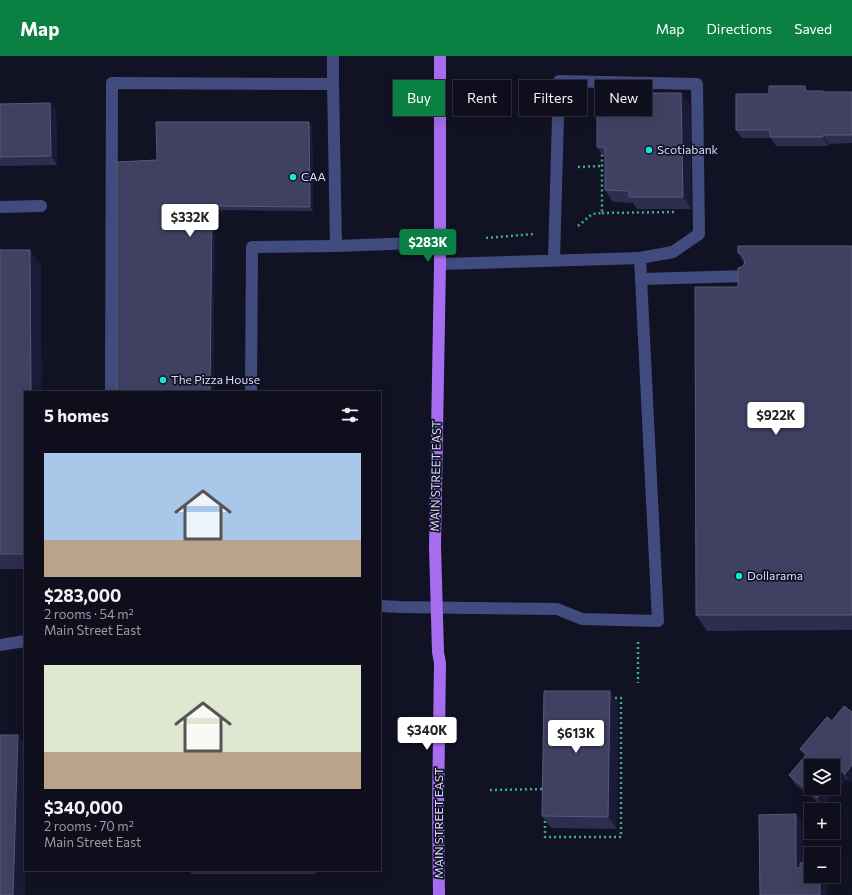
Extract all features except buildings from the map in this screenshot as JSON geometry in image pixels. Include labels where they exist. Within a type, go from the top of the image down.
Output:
[{"type":"main road","name":"MAIN STREET EAST","points":[[439,895],[438,808],[440,663],[438,652],[436,607],[435,546],[440,264],[440,56]]},
{"type":"street","points":[[333,56],[336,246]]},
{"type":"street","points":[[440,264],[640,258],[673,252],[700,234],[698,84],[559,81],[554,260]]},
{"type":"street","points":[[111,391],[112,83],[333,84]]},
{"type":"street","points":[[0,207],[41,206]]},
{"type":"street","points":[[251,391],[252,247],[312,245],[336,246],[440,242]]},
{"type":"street","points":[[381,606],[557,609],[582,619],[658,621],[640,258]]},
{"type":"street","points":[[641,279],[748,276]]},
{"type":"street","points":[[0,644],[24,641]]},
{"type":"path","points":[[602,152],[602,213]]},
{"type":"path","points":[[589,167],[602,166]]},
{"type":"path","points":[[578,226],[592,214],[684,212]]},
{"type":"path","points":[[486,238],[541,233]]},
{"type":"path","points":[[638,621],[638,683]]},
{"type":"path","points":[[545,813],[545,837],[621,837],[621,698],[606,698]]},
{"type":"path","points":[[490,790],[545,789],[545,782]]},
{"type":"place","name":"Scotiabank","points":[[649,150]]},
{"type":"place","name":"CAA","points":[[293,177]]},
{"type":"place","name":"The Pizza House","points":[[163,380]]},
{"type":"place","name":"Dollarama","points":[[739,576]]}]
